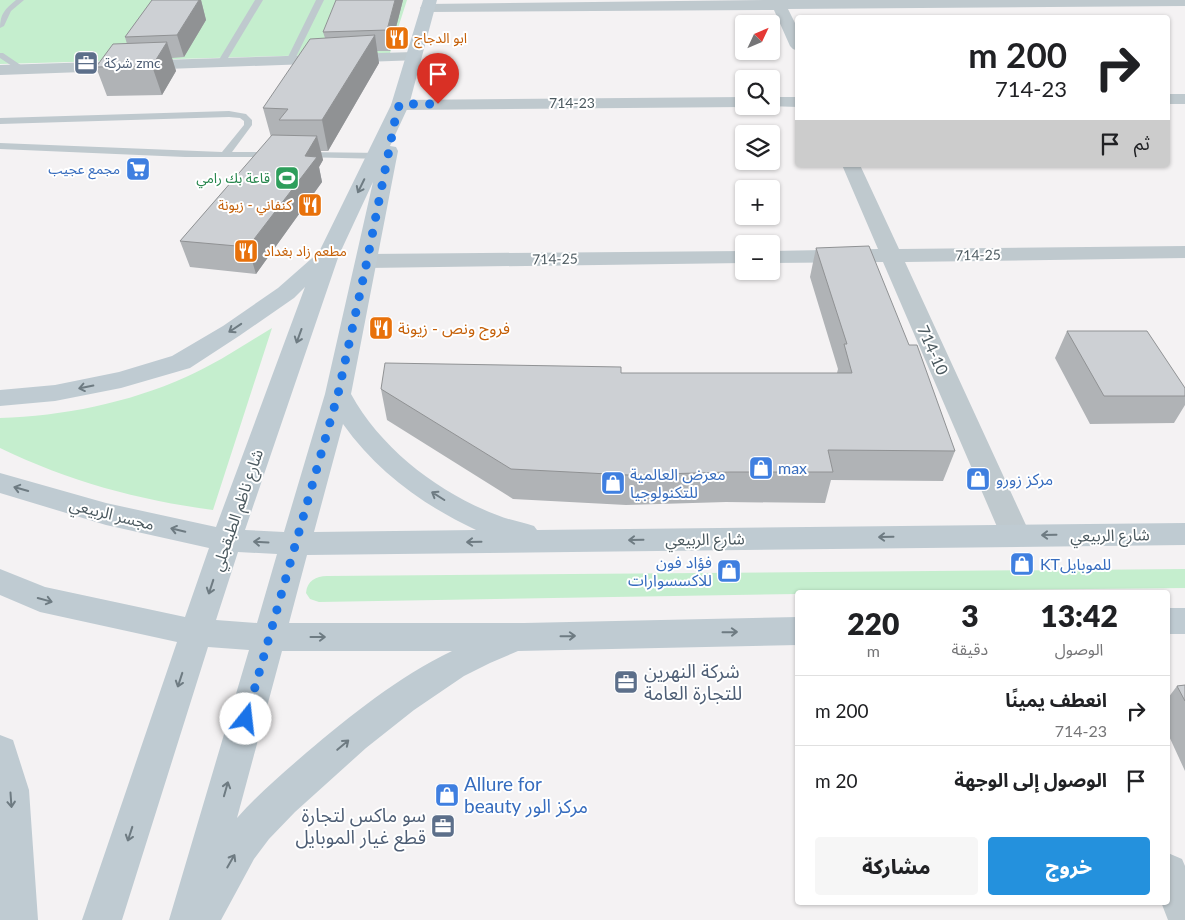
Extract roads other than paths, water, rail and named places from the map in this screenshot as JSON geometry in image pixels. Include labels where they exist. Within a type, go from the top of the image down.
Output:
[{"type":"main road","name":"شارع ناظم الطبقجلي","points":[[189,920],[338,394],[367,261],[382,156],[429,4]]},
{"type":"main road","name":"شارع ناظم الطبقجلي","points":[[102,920],[226,540],[328,255],[382,156]]},
{"type":"main road","points":[[0,398],[55,393],[121,380],[181,362],[231,331],[286,293],[328,255]]},
{"type":"main road","points":[[338,394],[346,412],[368,438],[401,470],[427,489],[488,523],[546,541]]},
{"type":"main road","name":"مجسر الربيعي","points":[[0,483],[106,514],[226,540]]},
{"type":"main road","name":"شارع الربيعي","points":[[226,540],[295,544],[1185,534]]},
{"type":"main road","points":[[0,582],[40,599],[196,633],[269,638],[524,637],[795,630]]},
{"type":"main road","points":[[1170,621],[1185,621]]},
{"type":"main road","points":[[200,920],[240,845],[279,801],[325,760],[396,704],[453,666],[478,653],[524,637]]},
{"type":"main road","points":[[0,752],[10,790],[18,920]]},
{"type":"street","points":[[778,3],[795,40]]},
{"type":"street","points":[[429,4],[1180,3]]},
{"type":"street","points":[[0,70],[413,57]]},
{"type":"street","points":[[1170,99],[1185,99]]},
{"type":"street","name":"714-23","points":[[398,107],[735,102]]},
{"type":"street","points":[[780,102],[795,102]]},
{"type":"street","name":"714-10","points":[[851,167],[1016,536]]},
{"type":"street","name":"714-25","points":[[780,257],[1185,252]]},
{"type":"street","name":"714-25","points":[[367,261],[735,257]]},
{"type":"street","points":[[1170,878],[1185,912]]},
{"type":"lane","points":[[0,26],[8,10],[20,0]]},
{"type":"lane","points":[[221,63],[259,0]]},
{"type":"lane","points":[[290,61],[320,0]]},
{"type":"lane","points":[[0,55],[21,68]]},
{"type":"lane","points":[[0,121],[230,114],[243,116],[248,120],[248,125],[225,154]]},
{"type":"lane","points":[[0,146],[225,154],[382,156]]},
{"type":"place","name":"ابو الدجاج","points":[[397,38]]},
{"type":"place","name":"شركة zmc","points":[[86,63]]},
{"type":"place","name":"مجمع عجيب","points":[[138,169]]},
{"type":"place","name":"قاعة بك رامي","points":[[287,178]]},
{"type":"place","name":"كنفاني - زيونة","points":[[310,205]]},
{"type":"place","name":"مطعم زاد بغداد","points":[[246,251]]},
{"type":"place","name":"فروج ونص - زيونة","points":[[381,328]]},
{"type":"place","name":"max","points":[[761,468]]},
{"type":"place","name":"مركز زورو","points":[[978,479]]},
{"type":"place","name":"معرض العالمية للتكنولوجيا","points":[[613,483]]},
{"type":"place","name":"KTللموبايل","points":[[1022,564]]},
{"type":"place","name":"فؤاد فون للاكسسوارات","points":[[729,571]]},
{"type":"place","name":"شركة النهرين للتجارة العامة","points":[[626,682]]},
{"type":"place","name":"Allure for beauty مركز الور","points":[[447,795]]},
{"type":"place","name":"سو ماكس لتجارة قطع غيار الموبايل","points":[[443,826]]}]
